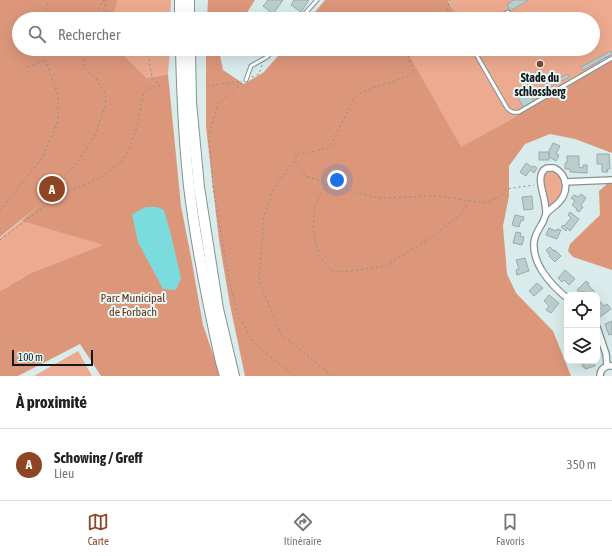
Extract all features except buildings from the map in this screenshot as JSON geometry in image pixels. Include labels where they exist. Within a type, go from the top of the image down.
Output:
[{"type":"highway","points":[[180,0],[180,12]]},
{"type":"highway","points":[[188,0],[189,12]]},
{"type":"highway","points":[[181,56],[185,149],[189,187],[201,267],[225,376]]},
{"type":"highway","points":[[190,56],[191,102],[199,187],[218,309],[234,376]]},
{"type":"street","points":[[546,214],[540,184],[541,175],[547,168],[554,168],[561,173],[565,182],[565,190],[560,202],[546,214],[534,241],[534,251],[540,268],[548,279],[564,295]]},
{"type":"street","points":[[565,182],[612,180]]},
{"type":"street","points":[[597,328],[610,366],[603,369],[600,372],[600,376]]},
{"type":"lane","points":[[306,12],[317,0]]},
{"type":"lane","points":[[246,80],[251,66],[268,56]]},
{"type":"lane","points":[[478,56],[507,108],[510,112],[514,113],[519,112],[612,58]]},
{"type":"path","points":[[45,12],[49,0]]},
{"type":"path","points":[[98,12],[104,0]]},
{"type":"path","points":[[106,0],[106,12]]},
{"type":"path","points":[[446,12],[450,0]]},
{"type":"path","points":[[0,211],[43,157],[58,121],[58,94],[43,56]]},
{"type":"path","points":[[62,194],[59,186],[68,172],[82,157],[96,135],[105,106],[105,93],[95,77],[84,67],[83,56]]},
{"type":"path","points":[[0,240],[62,194],[105,175],[123,159],[129,149],[137,127],[143,95],[148,88],[160,86],[152,78],[149,58],[147,56]]},
{"type":"path","points":[[332,376],[281,334],[259,280],[264,217],[275,186],[295,160],[297,154],[326,149],[331,145],[353,100],[362,92],[412,75],[414,73],[409,56]]},
{"type":"path","points":[[26,67],[45,61]]},
{"type":"path","points":[[263,65],[258,74],[246,80],[218,104],[209,134],[213,188],[229,281],[239,318],[254,343],[294,376]]},
{"type":"path","points":[[207,86],[246,80]]},
{"type":"path","points":[[295,160],[306,176],[378,198],[436,196],[486,203],[499,197],[506,189],[540,184]]},
{"type":"path","points":[[327,183],[314,204],[313,228],[319,256],[331,270],[343,272],[385,266],[434,236],[463,212],[468,201]]},
{"type":"shaded area","points":[[118,0],[171,0],[170,12],[114,12]]},
{"type":"shaded area","points":[[448,0],[612,0],[612,60],[535,103],[510,120],[461,148],[410,56],[600,56],[600,12],[454,12]]},
{"type":"shaded area","points":[[125,56],[169,56],[168,74],[147,78]]},
{"type":"shaded area","points":[[553,171],[559,174],[562,183],[562,191],[552,206],[549,205],[545,194],[544,179],[548,173]]},
{"type":"shaded area","points":[[21,221],[104,245],[31,273],[0,291],[0,238]]},
{"type":"shaded area","points":[[78,351],[92,376],[34,376]]},
{"type":"green space","name":"Parc Municipal de Forbach","points":[[0,0],[118,0],[114,12],[12,12],[12,56],[125,56],[147,78],[168,74],[181,206],[203,325],[220,376],[101,376],[80,344],[18,376],[0,376],[0,291],[31,273],[103,245],[21,221],[41,204],[0,237]]},
{"type":"green space","points":[[208,0],[255,0],[247,12],[207,12]]},
{"type":"green space","points":[[325,0],[449,0],[448,1],[455,12],[315,12]]},
{"type":"green space","points":[[206,56],[220,56],[223,70],[244,84],[264,72],[278,56],[410,56],[461,147],[612,60],[612,153],[575,139],[550,134],[525,144],[509,166],[509,196],[503,226],[507,274],[516,293],[553,331],[564,358],[564,364],[566,364],[571,376],[245,376],[230,305],[219,240],[206,127]]},
{"type":"green space","points":[[612,176],[612,270],[573,257],[568,251],[570,244],[600,215],[599,191],[606,185]]},
{"type":"water","points":[[146,207],[157,207],[164,210],[181,278],[176,290],[163,289],[138,242],[132,214]]},
{"type":"place","name":"Stade du schlossberg","points":[[540,64]]},
{"type":"place","name":"Schowing / Greff","points":[[52,189]]}]
